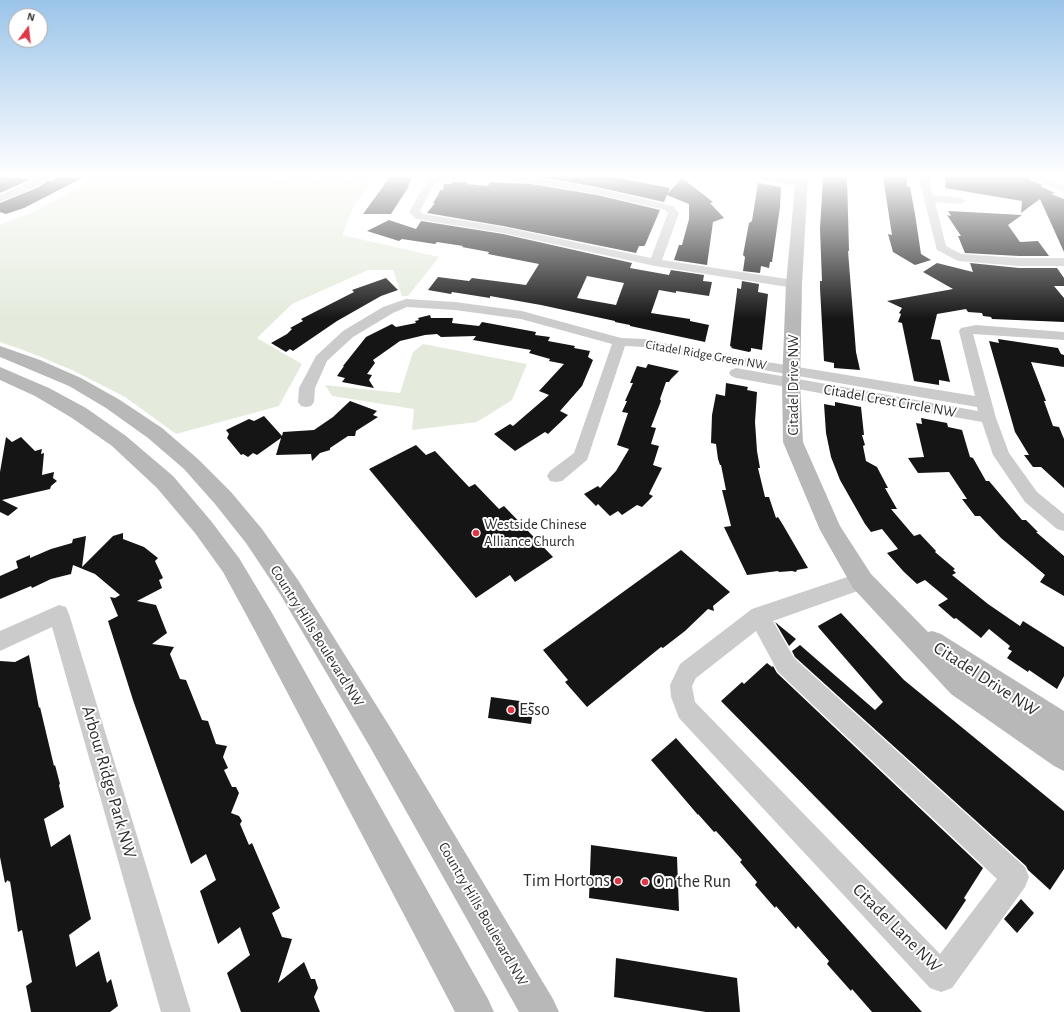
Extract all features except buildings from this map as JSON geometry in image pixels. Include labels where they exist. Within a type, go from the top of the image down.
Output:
[{"type":"main road","name":"Citadel Drive NW","points":[[798,224],[794,284],[791,377],[793,442],[831,530],[862,581],[961,685],[1064,756]]},
{"type":"main road","name":"Country Hills Boulevard NW","points":[[0,351],[68,379],[113,404],[155,432],[191,464],[223,498],[254,536],[289,587],[380,737],[540,1012]]},
{"type":"main road","points":[[0,373],[60,403],[98,426],[119,441],[165,482],[203,527],[231,565],[264,621],[336,757],[475,1012]]},
{"type":"main road","name":"Citadel Drive NW","points":[[908,629],[970,666],[1064,728]]},
{"type":"street","points":[[463,224],[503,230],[655,262],[794,284]]},
{"type":"street","points":[[655,262],[670,224]]},
{"type":"street","points":[[936,224],[941,248],[958,256],[1019,262],[1064,262]]},
{"type":"street","name":"Citadel Ridge Green NW","points":[[306,402],[307,388],[321,359],[348,334],[388,310],[406,303],[455,306],[522,315],[620,342],[641,354],[791,377]]},
{"type":"street","points":[[1064,336],[976,328],[966,331],[988,418],[1000,455],[1031,497],[1064,524]]},
{"type":"street","points":[[556,476],[582,456],[600,397],[620,342]]},
{"type":"street","name":"Citadel Crest Circle NW","points":[[791,377],[985,403]]},
{"type":"street","name":"Citadel Crest Circle NW","points":[[791,377],[988,418]]},
{"type":"street","name":"Citadel Lane NW","points":[[759,616],[786,665],[1015,877],[941,977],[687,710],[682,697],[681,685],[688,671],[759,616],[862,581]]},
{"type":"street","name":"Arbour Ridge Park NW","points":[[0,641],[59,614],[176,1012]]},
{"type":"green space","points":[[347,224],[342,235],[439,257],[408,296],[402,296],[393,270],[368,270],[292,304],[257,338],[302,364],[279,406],[176,434],[125,397],[74,371],[0,342],[0,225]]},
{"type":"green space","points":[[423,344],[527,364],[512,400],[477,422],[412,430],[414,409],[332,396],[325,385],[400,393],[413,352]]},
{"type":"place","name":"Westside Chinese Alliance Church","points":[[476,533]]},
{"type":"place","name":"Esso","points":[[511,710]]},
{"type":"place","name":"Tim Hortons","points":[[618,881]]},
{"type":"place","name":"On the Run","points":[[645,882]]}]
